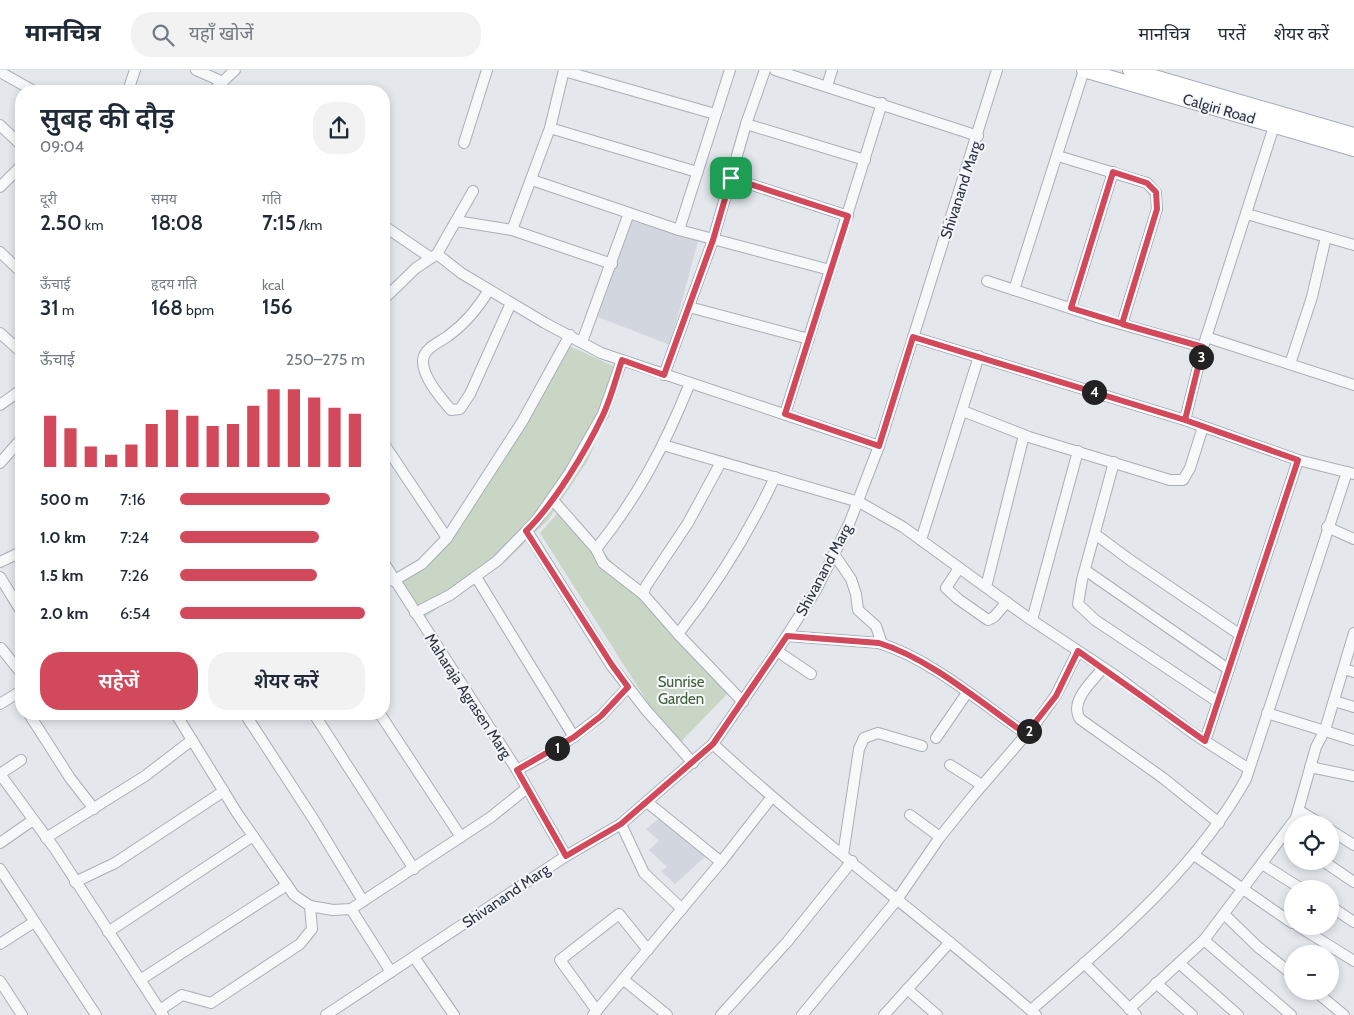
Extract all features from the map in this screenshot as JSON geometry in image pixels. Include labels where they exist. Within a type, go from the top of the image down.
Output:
[{"type":"main road","name":"Calgiri Road","points":[[1084,70],[1276,119],[1354,136]]},
{"type":"main road","name":"Calgiri Road","points":[[1130,70],[1276,119],[1354,149]]},
{"type":"street","points":[[130,85],[135,70]]},
{"type":"street","points":[[196,70],[223,82]]},
{"type":"street","points":[[220,85],[235,70]]},
{"type":"street","points":[[464,143],[488,70]]},
{"type":"street","points":[[678,230],[730,70]]},
{"type":"street","points":[[664,375],[713,240],[746,124],[765,70]]},
{"type":"street","points":[[775,70],[882,103],[978,136]]},
{"type":"street","points":[[827,86],[832,70]]},
{"type":"street","name":"Shivanand Marg","points":[[326,1015],[566,856],[621,824],[713,744],[743,702],[816,590],[859,502],[879,446],[978,136],[997,70]]},
{"type":"street","points":[[1014,290],[1084,70]]},
{"type":"street","points":[[512,230],[550,128],[564,71],[715,114]]},
{"type":"street","points":[[0,72],[23,85]]},
{"type":"street","points":[[785,414],[882,103]]},
{"type":"street","points":[[1185,420],[1206,336],[1247,214],[1276,119]]},
{"type":"street","points":[[746,124],[865,160]]},
{"type":"street","points":[[0,125],[15,139]]},
{"type":"street","points":[[550,128],[697,172]]},
{"type":"street","points":[[1058,156],[1147,183],[1156,192],[1157,209],[1122,324]]},
{"type":"street","points":[[0,187],[15,172]]},
{"type":"street","points":[[1071,308],[1113,172]]},
{"type":"street","points":[[731,178],[848,216]]},
{"type":"street","points":[[532,180],[678,230],[830,270]]},
{"type":"street","points":[[390,293],[416,268],[434,256],[473,191]]},
{"type":"street","points":[[582,342],[629,214]]},
{"type":"street","points":[[1247,214],[1354,245]]},
{"type":"street","points":[[456,221],[512,230],[612,264]]},
{"type":"street","points":[[390,230],[545,323],[622,360],[879,446]]},
{"type":"street","points":[[1290,364],[1312,297],[1326,237]]},
{"type":"street","points":[[0,252],[15,266]]},
{"type":"street","points":[[987,281],[1122,324],[1203,347]]},
{"type":"street","points":[[489,290],[471,315],[450,335],[427,351],[423,359],[425,372],[451,410],[460,410],[470,394],[511,303]]},
{"type":"street","points":[[689,307],[809,339]]},
{"type":"street","points":[[0,333],[15,347]]},
{"type":"street","points":[[393,581],[422,564],[447,538],[522,422],[570,334]]},
{"type":"street","points":[[1206,336],[1354,385]]},
{"type":"street","points":[[713,744],[771,798],[852,861],[896,901],[950,942],[1033,1013],[1136,915],[1194,855],[1230,808],[1249,769],[1327,528],[1350,473],[1298,460],[1185,420],[913,337]]},
{"type":"street","points":[[921,540],[979,356]]},
{"type":"street","points":[[415,613],[450,595],[476,577],[497,561],[526,531],[552,499],[604,414],[622,360]]},
{"type":"street","points":[[596,549],[614,526],[655,463],[690,383]]},
{"type":"street","points":[[0,405],[15,394]]},
{"type":"street","points":[[963,411],[1024,435],[1170,480],[1183,480],[1190,468],[1203,427]]},
{"type":"street","points":[[986,587],[1024,435]]},
{"type":"street","points":[[663,445],[859,502],[921,540],[1205,741],[1249,769]]},
{"type":"street","points":[[0,463],[15,446]]},
{"type":"street","points":[[1032,620],[1078,451]]},
{"type":"street","points":[[390,453],[447,538]]},
{"type":"street","points":[[1205,741],[1298,460]]},
{"type":"street","points":[[643,594],[646,586],[688,523],[721,462]]},
{"type":"street","points":[[1114,462],[1085,570],[1078,604],[1095,620],[1218,702]]},
{"type":"street","points":[[678,634],[712,591],[727,567],[755,520],[775,477]]},
{"type":"street","points":[[552,499],[596,549],[603,563],[643,594],[743,702]]},
{"type":"street","points":[[1327,528],[1354,539]]},
{"type":"street","points":[[526,531],[612,665],[628,687],[693,763]]},
{"type":"street","points":[[1095,534],[1239,634]]},
{"type":"street","points":[[834,554],[854,588],[858,610],[876,626],[882,644]]},
{"type":"street","points":[[0,562],[15,555]]},
{"type":"street","points":[[959,568],[946,588],[981,616],[988,620],[994,617],[1007,602]]},
{"type":"street","points":[[1085,570],[1228,669]]},
{"type":"street","name":"Maharaja Agrasen Marg","points":[[390,575],[517,770],[566,856]]},
{"type":"street","points":[[0,577],[15,601]]},
{"type":"street","points":[[476,577],[574,737]]},
{"type":"street","points":[[787,636],[892,646],[933,669],[1026,734]]},
{"type":"street","points":[[1084,963],[1132,1012],[1156,983],[1204,940],[1225,915],[1242,888],[1296,818],[1316,747],[1325,730],[1334,702],[1349,670],[1353,637]]},
{"type":"street","points":[[0,648],[15,666]]},
{"type":"street","points":[[777,651],[812,674]]},
{"type":"street","points":[[802,1015],[896,901],[940,837],[1056,696],[1078,651]]},
{"type":"street","points":[[1103,668],[1075,705],[1076,713],[1080,720],[1163,778],[1219,823]]},
{"type":"street","points":[[517,770],[574,737],[601,716],[628,687]]},
{"type":"street","points":[[936,738],[967,693]]},
{"type":"street","points":[[0,704],[15,698]]},
{"type":"street","points":[[1334,702],[1354,707]]},
{"type":"street","points":[[1267,714],[1354,740]]},
{"type":"street","points":[[32,720],[70,778],[94,809]]},
{"type":"street","points":[[180,720],[253,836],[287,885],[294,894],[310,906],[333,910],[351,909],[461,838],[491,817],[526,788]]},
{"type":"street","points":[[249,720],[363,900]]},
{"type":"street","points":[[318,720],[414,869]]},
{"type":"street","points":[[384,720],[461,838]]},
{"type":"street","points":[[843,855],[859,750],[864,738],[878,733],[922,746]]},
{"type":"street","points":[[46,838],[144,776],[192,740]]},
{"type":"street","points":[[21,760],[0,774],[76,882],[161,1013],[182,995],[211,1004],[300,944],[312,929],[310,906]]},
{"type":"street","points":[[950,765],[982,785]]},
{"type":"street","points":[[1310,767],[1354,776]]},
{"type":"street","points":[[76,882],[116,863],[224,791]]},
{"type":"street","points":[[648,950],[619,914],[560,960],[595,1013],[624,980],[721,862],[771,798]]},
{"type":"street","points":[[647,802],[721,862]]},
{"type":"street","points":[[1298,810],[1306,815]]},
{"type":"street","points":[[910,815],[940,837]]},
{"type":"street","points":[[0,843],[32,820]]},
{"type":"street","points":[[621,824],[644,874],[682,909]]},
{"type":"street","points":[[108,932],[253,836]]},
{"type":"street","points":[[1339,836],[1354,845]]},
{"type":"street","points":[[1194,855],[1284,917]]},
{"type":"street","points":[[721,1015],[787,942],[852,861]]},
{"type":"street","points":[[1262,864],[1288,880]]},
{"type":"street","points":[[0,869],[96,1015]]},
{"type":"street","points":[[1336,870],[1354,882]]},
{"type":"street","points":[[140,980],[287,885]]},
{"type":"street","points":[[351,909],[392,972]]},
{"type":"street","points":[[1339,912],[1354,922]]},
{"type":"street","points":[[1225,915],[1258,947],[1284,968]]},
{"type":"street","points":[[0,944],[34,922]]},
{"type":"street","points":[[1312,935],[1354,961]]},
{"type":"street","points":[[1204,940],[1291,1015]]},
{"type":"street","points":[[884,1015],[950,942]]},
{"type":"street","points":[[414,957],[454,1015]]},
{"type":"street","points":[[1179,963],[1238,1015]]},
{"type":"street","points":[[0,980],[22,1015]]},
{"type":"street","points":[[624,980],[665,1014]]},
{"type":"street","points":[[1156,983],[1192,1015]]},
{"type":"street","points":[[907,989],[932,1013]]},
{"type":"street","points":[[1326,1000],[1344,1015]]},
{"type":"shaded area","points":[[629,220],[698,241],[670,345],[598,317]]},
{"type":"shaded area","points":[[661,817],[706,856],[675,884],[661,871],[667,867],[649,850],[659,841],[646,829]]},
{"type":"green space","points":[[563,343],[624,371],[588,460],[548,520],[507,560],[421,620],[396,578],[450,539],[486,489]]},
{"type":"green space","name":"Sunrise Garden","points":[[563,507],[729,692],[676,747],[540,533]]},
{"type":"route","points":[[731,178],[713,240],[664,375],[622,360],[604,414],[570,472],[536,521],[526,531],[628,687],[601,716],[562,746],[517,770],[566,856],[621,824],[713,744],[787,636],[879,643],[892,646],[933,669],[1026,734],[1056,696],[1078,651],[1116,676],[1205,741],[1256,582],[1298,460],[1185,420],[1203,347],[1122,324],[1071,308],[1113,172],[1147,183],[1156,192],[1157,209],[1122,324],[1162,336],[1203,347],[1194,384],[1185,420],[913,337],[879,446],[785,414],[848,216],[731,178]]}]
